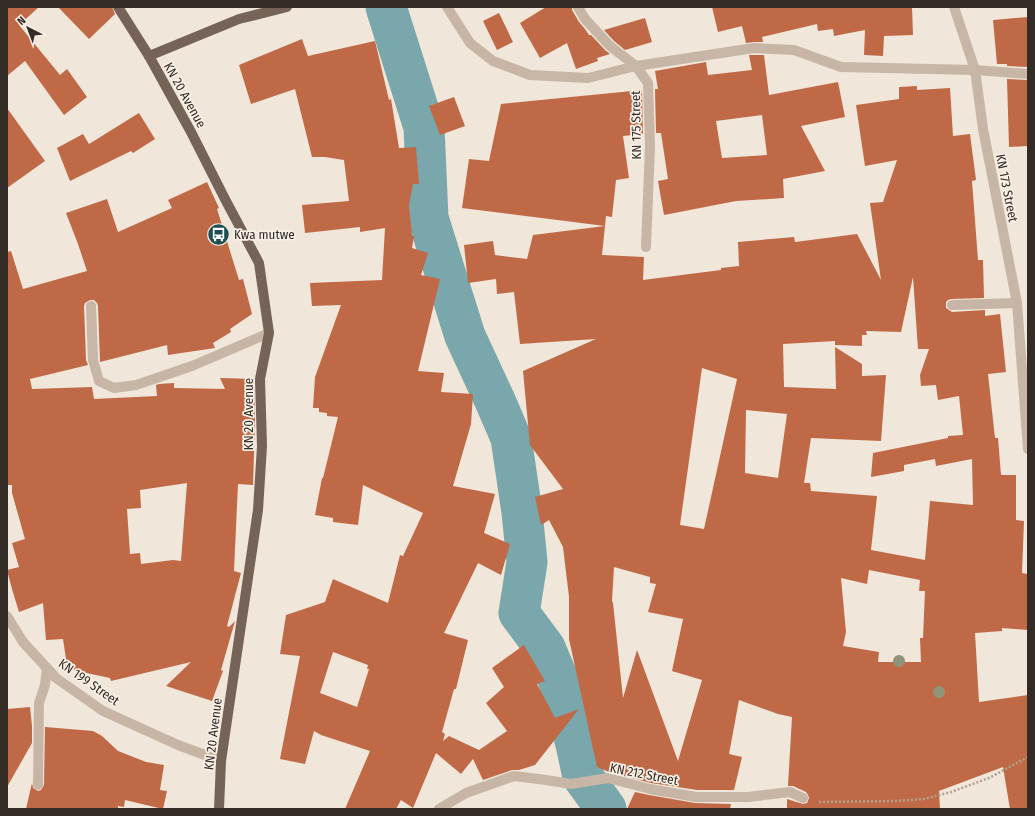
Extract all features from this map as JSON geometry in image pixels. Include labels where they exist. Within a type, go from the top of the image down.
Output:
[{"type":"main road","name":"KN 20 Avenue","points":[[118,7],[149,56],[191,132],[259,263],[268,333],[260,379],[262,446],[258,510],[221,761],[219,809]]},
{"type":"main road","points":[[149,56],[239,19],[287,7]]},
{"type":"street","points":[[447,7],[470,43],[493,62],[530,75],[588,78],[636,66],[754,48],[794,50],[841,67],[975,70],[1028,74]]},
{"type":"street","name":"KN 175 Street","points":[[578,7],[585,19],[610,46],[636,66],[648,83],[650,108],[650,146],[646,247]]},
{"type":"street","name":"KN 173 Street","points":[[954,7],[975,70],[983,129],[1016,303],[1028,450]]},
{"type":"street","points":[[952,305],[1016,303]]},
{"type":"street","points":[[91,306],[93,360],[99,381],[114,388],[136,384],[192,366],[268,333]]},
{"type":"street","name":"KN 199 Street","points":[[7,616],[23,642],[56,678],[103,711],[178,745],[221,761]]},
{"type":"street","points":[[38,785],[39,703],[45,685],[47,668]]},
{"type":"street","name":"KN 212 Street","points":[[439,809],[466,793],[514,776],[571,784],[608,778],[650,789],[696,797],[748,797],[790,792],[803,798]]},
{"type":"path","points":[[803,798],[821,802],[924,799],[951,792],[988,778],[1028,757]]},
{"type":"building","points":[[7,7],[39,7],[19,25],[60,75],[67,69],[87,97],[64,115],[25,61],[7,76]]},
{"type":"building","points":[[58,7],[112,7],[115,14],[89,39]]},
{"type":"building","points":[[546,7],[572,7],[572,10],[579,22],[589,35],[591,35],[610,54],[597,58],[598,61],[576,69],[567,43],[540,58],[520,23]]},
{"type":"building","points":[[712,7],[912,7],[913,35],[884,36],[883,56],[864,55],[865,30],[834,36],[833,29],[818,31],[817,24],[762,37],[763,42],[746,43],[742,26],[718,32]]},
{"type":"building","points":[[499,13],[513,42],[497,50],[483,21]]},
{"type":"building","points":[[1028,17],[1028,67],[997,64],[993,20]]},
{"type":"building","points":[[645,18],[652,42],[625,50],[604,30]]},
{"type":"building","points":[[302,39],[308,56],[375,41],[389,100],[391,99],[399,148],[416,147],[419,184],[413,184],[409,205],[412,236],[414,236],[412,248],[428,253],[421,275],[440,279],[418,371],[444,373],[441,392],[473,394],[471,424],[453,486],[495,494],[484,533],[510,544],[501,575],[478,563],[444,633],[468,640],[456,689],[454,689],[442,732],[445,734],[443,741],[449,736],[479,750],[507,731],[486,703],[504,687],[492,668],[524,645],[545,681],[537,684],[555,718],[579,709],[535,765],[519,770],[512,770],[483,780],[473,759],[461,774],[436,753],[413,808],[401,800],[396,809],[345,809],[370,751],[321,735],[314,731],[305,764],[280,759],[300,656],[280,654],[286,615],[325,602],[333,579],[388,603],[400,555],[403,556],[423,513],[363,485],[358,525],[333,522],[333,518],[315,515],[322,478],[338,417],[327,416],[327,413],[319,412],[319,408],[313,408],[315,377],[341,305],[312,306],[310,283],[382,280],[385,228],[360,232],[360,227],[305,233],[302,205],[349,201],[344,160],[325,157],[312,157],[295,89],[251,104],[239,65]],"holes":[[[333,652],[368,665],[367,669],[369,669],[357,707],[320,693]]]},
{"type":"building","points":[[749,55],[764,55],[769,95],[838,82],[845,117],[801,126],[825,171],[783,179],[784,198],[736,201],[664,215],[658,181],[668,179],[661,133],[656,133],[655,89],[658,89],[655,71],[706,62],[708,75],[752,70]],"holes":[[[762,115],[767,155],[722,158],[716,121]]]},
{"type":"building","points":[[1007,79],[1028,80],[1028,146],[1009,147]]},
{"type":"building","points":[[917,86],[917,90],[950,88],[953,136],[970,134],[976,180],[972,181],[978,260],[983,260],[984,298],[951,299],[946,302],[946,308],[952,312],[985,310],[985,316],[1000,314],[1006,372],[988,374],[995,438],[998,438],[1001,475],[1016,475],[1016,520],[1024,521],[1022,573],[1028,574],[1028,630],[1002,628],[1002,631],[975,633],[979,702],[1028,695],[1028,809],[1010,809],[1003,767],[939,791],[940,809],[787,809],[787,799],[803,804],[807,803],[809,798],[806,792],[793,786],[788,786],[792,717],[778,714],[739,700],[729,754],[742,757],[734,790],[697,790],[651,783],[609,772],[597,767],[569,639],[569,597],[563,547],[549,520],[541,525],[535,497],[563,489],[530,445],[523,371],[596,339],[520,344],[514,292],[497,294],[496,279],[468,283],[464,245],[493,241],[495,255],[527,259],[533,235],[605,226],[602,255],[644,257],[643,280],[721,270],[721,268],[739,266],[738,242],[794,237],[795,242],[857,234],[881,280],[870,203],[883,202],[897,160],[865,166],[856,105],[899,99],[899,87]],"holes":[[[913,277],[918,349],[929,349],[920,375],[921,386],[936,385],[938,400],[959,396],[963,435],[948,436],[948,438],[873,453],[871,477],[904,471],[904,465],[935,459],[936,466],[972,459],[973,505],[930,501],[925,560],[871,550],[877,496],[811,491],[810,483],[804,483],[811,438],[881,441],[886,375],[862,376],[862,364],[835,347],[836,389],[784,387],[783,344],[835,341],[835,345],[862,346],[862,335],[867,335],[866,331],[901,332]],[[702,368],[737,379],[704,529],[680,525]],[[746,410],[787,414],[778,478],[745,473]],[[614,567],[650,577],[650,583],[656,584],[648,612],[683,619],[672,671],[702,680],[678,761],[637,650],[623,698],[613,603]],[[869,570],[920,580],[919,591],[925,591],[923,638],[920,638],[921,662],[878,662],[879,652],[843,646],[846,632],[841,578],[867,584]]]},
{"type":"building","points":[[642,90],[643,134],[623,136],[629,178],[616,180],[612,217],[606,216],[605,226],[462,208],[469,159],[489,161],[501,104]]},
{"type":"building","points":[[454,97],[465,126],[440,135],[429,106]]},
{"type":"building","points":[[7,108],[45,161],[7,188]]},
{"type":"building","points":[[139,113],[155,139],[133,153],[131,151],[70,181],[57,148],[83,134],[89,144]]},
{"type":"building","points":[[207,182],[219,208],[217,209],[239,280],[243,279],[252,314],[230,329],[231,332],[213,343],[215,348],[168,355],[167,345],[100,362],[98,306],[94,300],[90,300],[85,303],[84,306],[86,360],[88,365],[30,379],[32,389],[92,387],[94,399],[157,396],[156,385],[159,384],[174,383],[174,388],[225,389],[220,378],[254,379],[255,422],[253,485],[238,484],[234,571],[241,573],[227,626],[229,627],[235,621],[221,670],[223,671],[212,701],[166,686],[191,662],[111,681],[110,678],[77,671],[64,666],[66,659],[63,639],[46,640],[43,603],[19,612],[7,570],[19,567],[12,543],[25,539],[12,493],[12,485],[8,485],[7,252],[11,251],[23,289],[87,271],[66,213],[107,199],[118,232],[172,208],[168,200]],"holes":[[[187,483],[181,561],[173,560],[141,564],[140,553],[130,554],[127,509],[141,508],[140,490]]]},
{"type":"building","points":[[30,707],[32,743],[7,787],[7,709]]},
{"type":"building","points":[[45,727],[93,731],[102,736],[118,751],[146,762],[164,765],[160,790],[167,791],[163,809],[125,800],[124,807],[118,806],[118,809],[26,809],[32,783],[33,788],[38,791],[41,790],[44,785]]},
{"type":"building","points":[[635,792],[695,803],[731,804],[730,809],[627,809]]},
{"type":"waterway","points":[[386,7],[424,127],[428,218],[465,336],[511,438],[522,512],[527,562],[519,613],[545,648],[558,679],[576,744],[583,777],[606,809]]},
{"type":"waterway","points":[[511,438],[523,425]]},
{"type":"place","name":"Kwa mutwe","points":[[218,234]]}]
